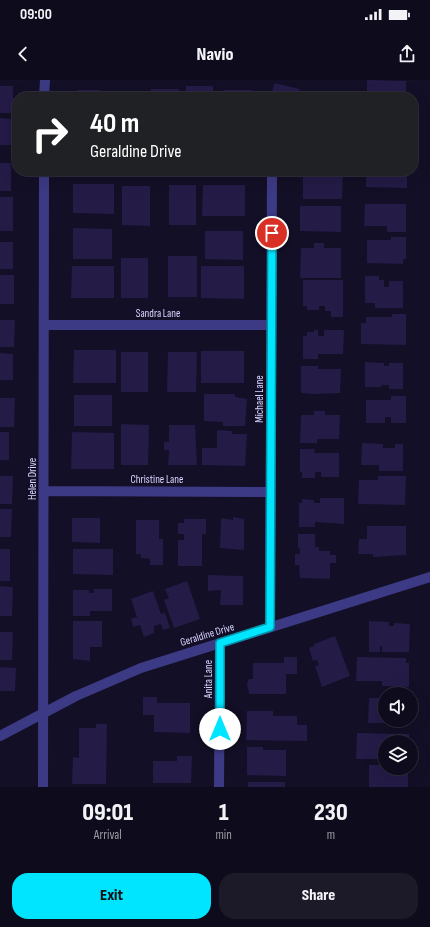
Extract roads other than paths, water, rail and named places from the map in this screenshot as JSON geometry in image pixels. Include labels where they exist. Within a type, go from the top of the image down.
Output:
[{"type":"street","points":[[44,80],[44,92]]},
{"type":"street","name":"Helen Drive","points":[[43,787],[44,176]]},
{"type":"street","name":"Michael Lane","points":[[270,627],[272,176]]},
{"type":"street","name":"Sandra Lane","points":[[44,324],[271,325]]},
{"type":"street","name":"Christine Lane","points":[[44,491],[270,492]]},
{"type":"street","name":"Geraldine Drive","points":[[0,736],[109,681],[141,668],[430,577]]},
{"type":"street","name":"Anita Lane","points":[[220,643],[220,787]]}]
